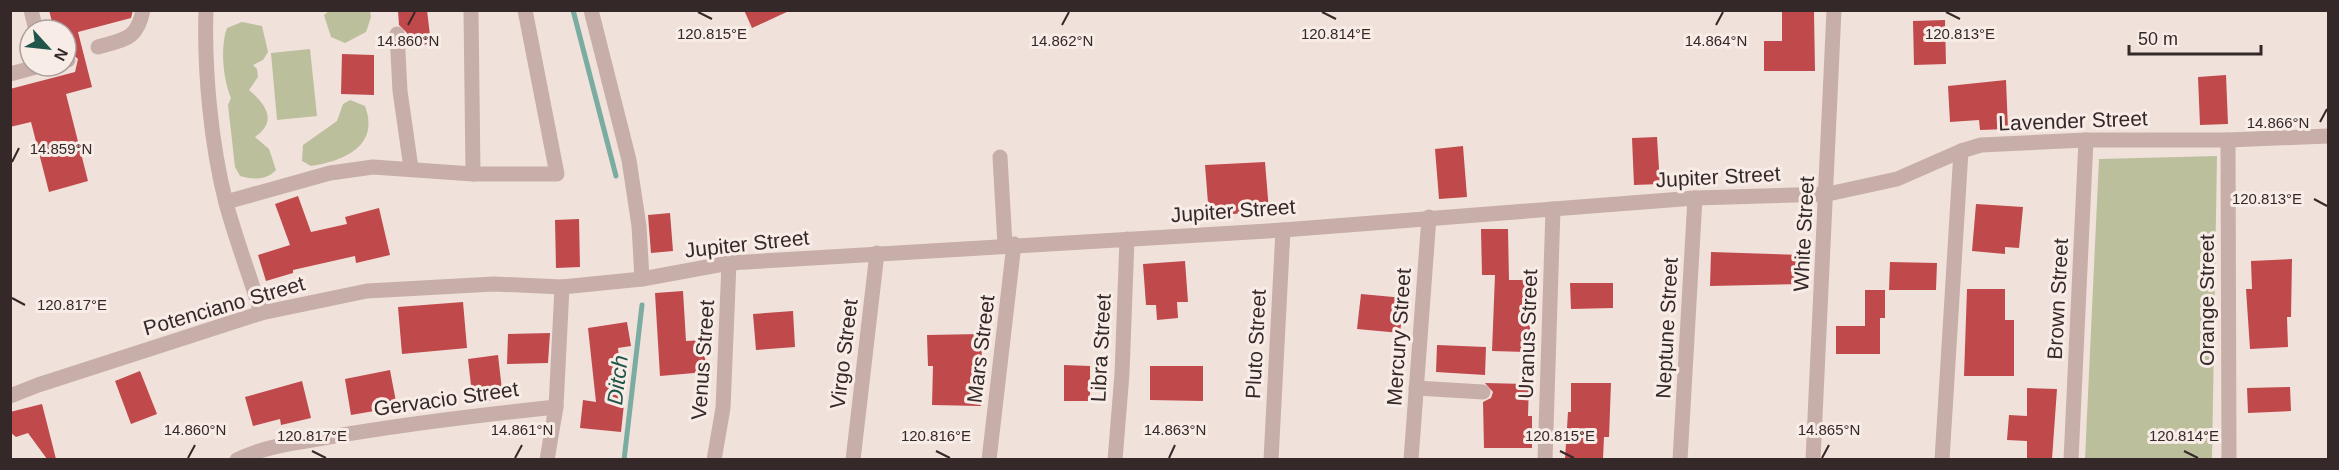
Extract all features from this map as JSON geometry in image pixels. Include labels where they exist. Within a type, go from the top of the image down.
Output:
[{"type":"street","points":[[98,47],[132,37],[140,26],[143,10]]},
{"type":"street","points":[[206,10],[205,44],[212,119],[226,202],[261,313]]},
{"type":"street","points":[[471,10],[473,174]]},
{"type":"street","points":[[226,202],[330,173],[373,167],[473,174],[556,174],[525,10]]},
{"type":"street","points":[[591,10],[629,160],[639,226],[642,279]]},
{"type":"street","name":"White Street","points":[[1814,459],[1828,194],[1834,10]]},
{"type":"street","points":[[397,34],[400,91],[411,168]]},
{"type":"street","name":"Lavender Street","points":[[1828,194],[1897,179],[1961,151],[1981,145],[2086,140],[2228,140],[2328,136]]},
{"type":"street","name":"Brown Street","points":[[2071,459],[2086,140]]},
{"type":"street","name":"Orange Street","points":[[2228,140],[2229,459]]},
{"type":"street","points":[[1942,459],[1961,151]]},
{"type":"street","name":"Mars Street","points":[[989,459],[1009,244],[1000,157]]},
{"type":"street","name":"Jupiter Street","points":[[562,287],[642,279],[729,263],[1009,244],[1283,230],[1695,198],[1828,194]]},
{"type":"street","name":"Neptune Street","points":[[1680,459],[1695,198]]},
{"type":"street","name":"Uranus Street","points":[[1545,459],[1554,209]]},
{"type":"street","name":"Mercury Street","points":[[1411,459],[1429,217]]},
{"type":"street","name":"Pluto Street","points":[[1271,459],[1283,230]]},
{"type":"street","name":"Libra Street","points":[[1115,459],[1122,374],[1127,239]]},
{"type":"street","name":"Virgo Street","points":[[853,459],[877,253]]},
{"type":"street","name":"Venus Street","points":[[714,459],[723,408],[729,263]]},
{"type":"street","name":"Potenciano Street","points":[[10,396],[261,313],[367,291],[494,284],[562,287]]},
{"type":"street","points":[[547,459],[556,406],[562,287]]},
{"type":"street","points":[[1416,388],[1482,392]]},
{"type":"street","name":"Gervacio Street","points":[[237,459],[256,450],[356,433],[463,416],[556,406]]},
{"type":"green space","points":[[329,11],[370,11],[371,17],[366,32],[345,43],[331,37],[324,15]]},
{"type":"green space","points":[[242,22],[262,26],[268,52],[263,60],[253,65],[257,69],[258,77],[249,90],[260,101],[267,113],[266,125],[255,137],[269,149],[276,170],[260,178],[240,176],[235,167],[228,105],[231,98],[223,63],[227,28]]},
{"type":"green space","points":[[310,49],[317,116],[277,120],[271,53]]},
{"type":"green space","points":[[350,100],[365,106],[368,132],[363,141],[347,155],[323,164],[311,166],[302,161],[303,145],[337,121],[343,104]]},
{"type":"green space","points":[[2217,156],[2212,459],[2085,459],[2099,159]]},
{"type":"building","points":[[49,10],[133,10],[131,18],[78,32],[78,18],[51,18]]},
{"type":"building","points":[[398,10],[427,10],[431,44],[407,46],[407,33],[399,25]]},
{"type":"building","points":[[744,10],[791,10],[752,28]]},
{"type":"building","points":[[1782,12],[1814,12],[1815,71],[1764,71],[1764,41],[1782,41]]},
{"type":"building","points":[[1945,20],[1946,64],[1914,65],[1913,21]]},
{"type":"building","points":[[78,32],[92,87],[66,94],[88,181],[49,192],[31,122],[10,127],[10,89],[52,78],[78,78]]},
{"type":"building","points":[[342,54],[374,55],[374,95],[341,94]]},
{"type":"building","points":[[2226,75],[2228,124],[2200,125],[2198,77]]},
{"type":"building","points":[[2006,80],[2008,129],[1980,130],[1979,120],[1950,122],[1948,86]]},
{"type":"building","points":[[1657,137],[1660,184],[1634,185],[1632,138]]},
{"type":"building","points":[[1463,146],[1467,197],[1439,199],[1435,149]]},
{"type":"building","points":[[1265,162],[1269,211],[1209,216],[1205,165]]},
{"type":"building","points":[[298,196],[311,232],[347,224],[345,217],[379,208],[390,255],[356,263],[355,256],[293,270],[293,273],[266,281],[258,255],[290,245],[275,204]]},
{"type":"building","points":[[1976,204],[2023,207],[2019,248],[2005,247],[2005,254],[1972,251]]},
{"type":"building","points":[[670,213],[673,251],[651,253],[648,215]]},
{"type":"building","points":[[579,219],[580,267],[556,268],[555,220]]},
{"type":"building","points":[[1481,229],[1508,229],[1509,280],[1532,280],[1529,352],[1492,351],[1495,275],[1482,275]]},
{"type":"building","points":[[1711,252],[1803,255],[1802,284],[1710,286]]},
{"type":"building","points":[[2292,259],[2291,317],[2287,317],[2288,347],[2250,349],[2246,289],[2252,289],[2251,261]]},
{"type":"building","points":[[1185,261],[1188,302],[1177,302],[1178,318],[1157,320],[1156,305],[1146,305],[1143,264]]},
{"type":"building","points":[[1890,262],[1937,263],[1936,290],[1889,290]]},
{"type":"building","points":[[1570,283],[1613,283],[1613,308],[1571,309]]},
{"type":"building","points":[[1967,289],[2005,289],[2005,320],[2014,320],[2014,376],[1964,376]]},
{"type":"building","points":[[1865,290],[1885,290],[1885,318],[1880,318],[1880,354],[1836,354],[1836,326],[1865,326]]},
{"type":"building","points":[[683,291],[686,341],[704,340],[706,372],[660,376],[655,293]]},
{"type":"building","points":[[1361,294],[1404,298],[1400,333],[1357,329]]},
{"type":"building","points":[[463,302],[467,348],[402,354],[398,307]]},
{"type":"building","points":[[793,311],[795,347],[756,350],[753,314]]},
{"type":"building","points":[[627,322],[631,346],[618,348],[624,404],[621,432],[580,428],[583,400],[596,402],[588,328]]},
{"type":"building","points":[[550,333],[548,363],[507,364],[508,334]]},
{"type":"building","points":[[982,334],[981,406],[932,405],[933,366],[928,366],[927,335]]},
{"type":"building","points":[[1437,345],[1486,347],[1485,375],[1436,372]]},
{"type":"building","points":[[498,355],[503,399],[473,403],[468,359]]},
{"type":"building","points":[[1064,365],[1090,366],[1090,401],[1064,401]]},
{"type":"building","points":[[1150,366],[1203,366],[1203,401],[1150,400]]},
{"type":"building","points":[[390,370],[397,407],[351,415],[345,379]]},
{"type":"building","points":[[140,371],[157,414],[131,424],[115,381]]},
{"type":"building","points":[[302,381],[311,418],[281,425],[280,419],[253,426],[245,397]]},
{"type":"building","points":[[1485,383],[1529,384],[1528,416],[1532,416],[1532,448],[1484,448],[1483,402],[1491,398],[1493,392]]},
{"type":"building","points":[[1571,383],[1611,383],[1609,437],[1604,437],[1603,459],[1565,459],[1568,412],[1571,412]]},
{"type":"building","points":[[2290,387],[2291,411],[2248,413],[2247,388]]},
{"type":"building","points":[[2027,388],[2057,389],[2052,459],[2027,459],[2027,441],[2007,440],[2009,415],[2027,416]]},
{"type":"building","points":[[42,404],[56,459],[47,459],[28,433],[16,437],[10,432],[10,412]]},
{"type":"waterway","points":[[573,10],[616,176]]},
{"type":"waterway","name":"Ditch","points":[[624,460],[642,305]]}]
